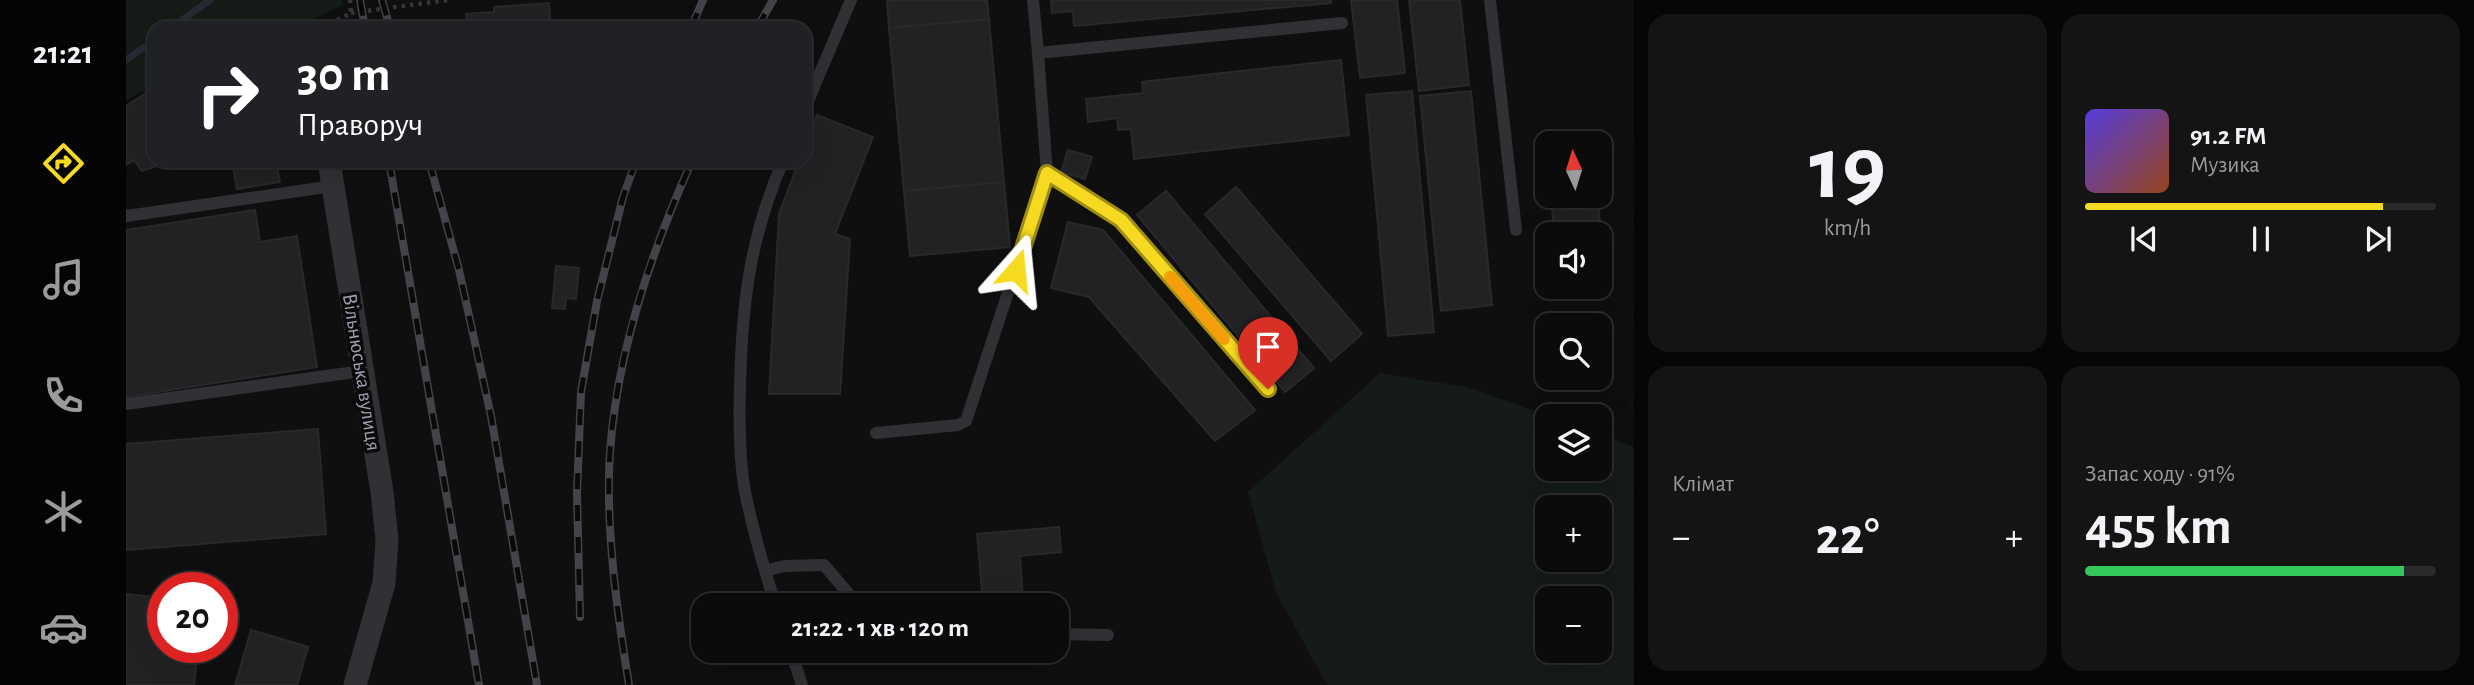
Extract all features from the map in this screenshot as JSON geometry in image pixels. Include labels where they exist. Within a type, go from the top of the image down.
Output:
[{"type":"street","name":"Вільнюська вулиця","points":[[330,168],[382,492],[387,540],[384,583],[355,685]]},
{"type":"lane","points":[[812,92],[851,0]]},
{"type":"lane","points":[[876,433],[958,425],[966,421],[1047,173],[1033,0]]},
{"type":"lane","points":[[1490,0],[1516,230]]},
{"type":"lane","points":[[1038,52],[1342,23]]},
{"type":"lane","points":[[772,593],[745,490],[739,416],[742,328],[748,270],[770,191],[780,168]]},
{"type":"lane","points":[[1047,173],[1121,220],[1268,389]]},
{"type":"lane","points":[[126,216],[333,186]]},
{"type":"lane","points":[[126,404],[362,371]]},
{"type":"lane","points":[[765,571],[784,566],[824,565],[848,593]]},
{"type":"lane","points":[[1069,634],[1108,635]]},
{"type":"lane","points":[[795,663],[802,685]]},
{"type":"path","points":[[349,0],[351,13]]},
{"type":"path","points":[[336,21],[351,13],[448,0]]},
{"type":"shaded area","points":[[126,0],[342,0],[343,5],[309,21],[147,21],[147,90],[126,100]]},
{"type":"shaded area","points":[[1380,373],[1467,387],[1535,411],[1535,481],[1612,481],[1612,439],[1634,447],[1634,685],[1328,685],[1276,592],[1248,492]]},
{"type":"building","points":[[887,0],[987,0],[989,19],[889,28]]},
{"type":"building","points":[[1051,0],[1331,0],[1331,3],[1074,26],[1073,11],[1052,13]]},
{"type":"building","points":[[1351,0],[1397,0],[1405,73],[1360,78]]},
{"type":"building","points":[[1409,0],[1460,0],[1469,85],[1419,91]]},
{"type":"building","points":[[549,3],[550,21],[467,21],[466,14],[494,12],[494,7]]},
{"type":"building","points":[[989,19],[1004,182],[904,191],[889,28]]},
{"type":"building","points":[[1341,60],[1349,135],[1134,159],[1131,129],[1118,130],[1117,118],[1088,122],[1086,99],[1143,93],[1142,82]]},
{"type":"building","points":[[1412,91],[1434,332],[1388,336],[1366,95]]},
{"type":"building","points":[[1471,91],[1492,305],[1441,311],[1420,96]]},
{"type":"building","points":[[147,92],[147,168],[151,168],[142,171],[134,160],[126,165],[126,106]]},
{"type":"building","points":[[817,115],[873,137],[835,234],[850,239],[840,394],[769,394],[779,214],[796,168],[812,168],[812,128]]},
{"type":"building","points":[[1068,150],[1092,157],[1085,179],[1061,172]]},
{"type":"building","points":[[233,168],[277,168],[280,182],[237,189]]},
{"type":"building","points":[[1004,182],[1010,247],[910,256],[904,191]]},
{"type":"building","points":[[1236,187],[1362,334],[1331,361],[1205,214]]},
{"type":"building","points":[[1166,191],[1314,368],[1285,392],[1137,215]]},
{"type":"building","points":[[1552,208],[1599,208],[1600,222],[1553,222]]},
{"type":"building","points":[[255,210],[260,242],[297,236],[317,367],[126,397],[126,230]]},
{"type":"building","points":[[1068,222],[1103,230],[1255,410],[1215,441],[1089,297],[1051,288]]},
{"type":"building","points":[[556,266],[579,268],[576,299],[566,298],[565,309],[552,308]]},
{"type":"building","points":[[318,429],[326,534],[126,550],[126,444]]},
{"type":"building","points":[[1059,527],[1061,552],[1020,556],[1023,593],[982,593],[977,534]]},
{"type":"building","points":[[126,594],[147,596],[147,663],[196,663],[194,685],[126,685]]},
{"type":"building","points":[[251,630],[308,647],[297,685],[235,685]]},
{"type":"waterway","points":[[181,21],[210,0]]},
{"type":"waterway","points":[[126,60],[147,45]]},
{"type":"railway","points":[[360,0],[364,21]]},
{"type":"railway","points":[[382,0],[388,21]]},
{"type":"railway","points":[[694,21],[703,0]]},
{"type":"railway","points":[[761,21],[773,0]]},
{"type":"railway","points":[[390,168],[479,685]]},
{"type":"railway","points":[[431,168],[459,270],[491,416],[537,685]]},
{"type":"railway","points":[[580,617],[577,494],[581,392],[597,301],[623,197],[633,168]]},
{"type":"railway","points":[[629,685],[616,598],[609,509],[614,414],[638,303],[689,168]]},
{"type":"slow traffic","points":[[1170,277],[1224,339]]},
{"type":"route","points":[[1016,270],[1047,173],[1121,220],[1268,389]]}]
